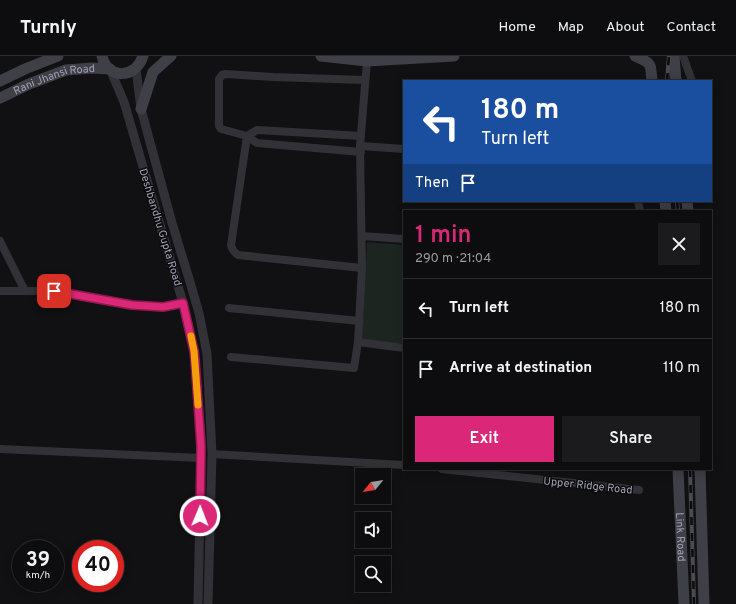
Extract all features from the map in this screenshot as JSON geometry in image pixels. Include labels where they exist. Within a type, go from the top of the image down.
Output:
[{"type":"main road","name":"Rani Jhansi Road","points":[[0,81],[58,56]]},
{"type":"main road","points":[[102,56],[105,64],[110,69]]},
{"type":"main road","points":[[136,68],[141,63],[144,56]]},
{"type":"main road","points":[[141,109],[153,72],[171,56]]},
{"type":"main road","points":[[322,56],[367,61],[454,56]]},
{"type":"main road","points":[[636,56],[648,62],[650,65],[652,80]]},
{"type":"main road","points":[[674,56],[676,80]]},
{"type":"main road","name":"Rani Jhansi Road","points":[[0,98],[29,84],[66,70],[92,68],[110,69],[116,73],[123,74],[132,72],[136,68]]},
{"type":"main road","name":"Link Road","points":[[678,470],[684,604]]},
{"type":"main road","name":"Link Road","points":[[700,470],[704,604]]},
{"type":"street","points":[[683,56],[692,80]]},
{"type":"street","points":[[231,357],[354,368],[358,342],[362,268],[361,136],[367,61]]},
{"type":"street","name":"Deshbandhu Gupta Road","points":[[136,68],[141,109],[172,223],[199,313],[207,354],[212,454],[208,604]]},
{"type":"street","name":"Deshbandhu Gupta Road","points":[[110,69],[124,102],[179,286],[194,351],[201,458],[198,604]]},
{"type":"street","points":[[365,80],[222,75],[219,79],[219,126],[222,130],[247,136],[257,143],[361,149],[403,148]]},
{"type":"street","points":[[247,136],[257,130],[361,136]]},
{"type":"street","points":[[247,136],[231,245],[234,251],[238,255],[362,268]]},
{"type":"street","points":[[362,236],[403,239]]},
{"type":"street","points":[[0,241],[25,291]]},
{"type":"street","points":[[179,286],[190,282]]},
{"type":"street","points":[[0,291],[54,291],[140,306],[163,307],[183,303]]},
{"type":"street","points":[[229,308],[359,320]]},
{"type":"street","points":[[358,342],[403,348]]},
{"type":"street","points":[[0,449],[201,458],[212,454],[403,465]]},
{"type":"street","name":"Upper Ridge Road","points":[[451,470],[639,490]]},
{"type":"shaded area","points":[[367,242],[403,245],[403,344],[362,339]]},
{"type":"railway","points":[[667,80],[669,56]]},
{"type":"railway","points":[[677,202],[678,210]]},
{"type":"railway","points":[[690,470],[694,604]]},
{"type":"slow traffic","points":[[191,336],[194,351],[198,405]]},
{"type":"route","points":[[54,291],[132,305],[163,307],[183,303],[194,351],[200,421],[200,516]]}]
